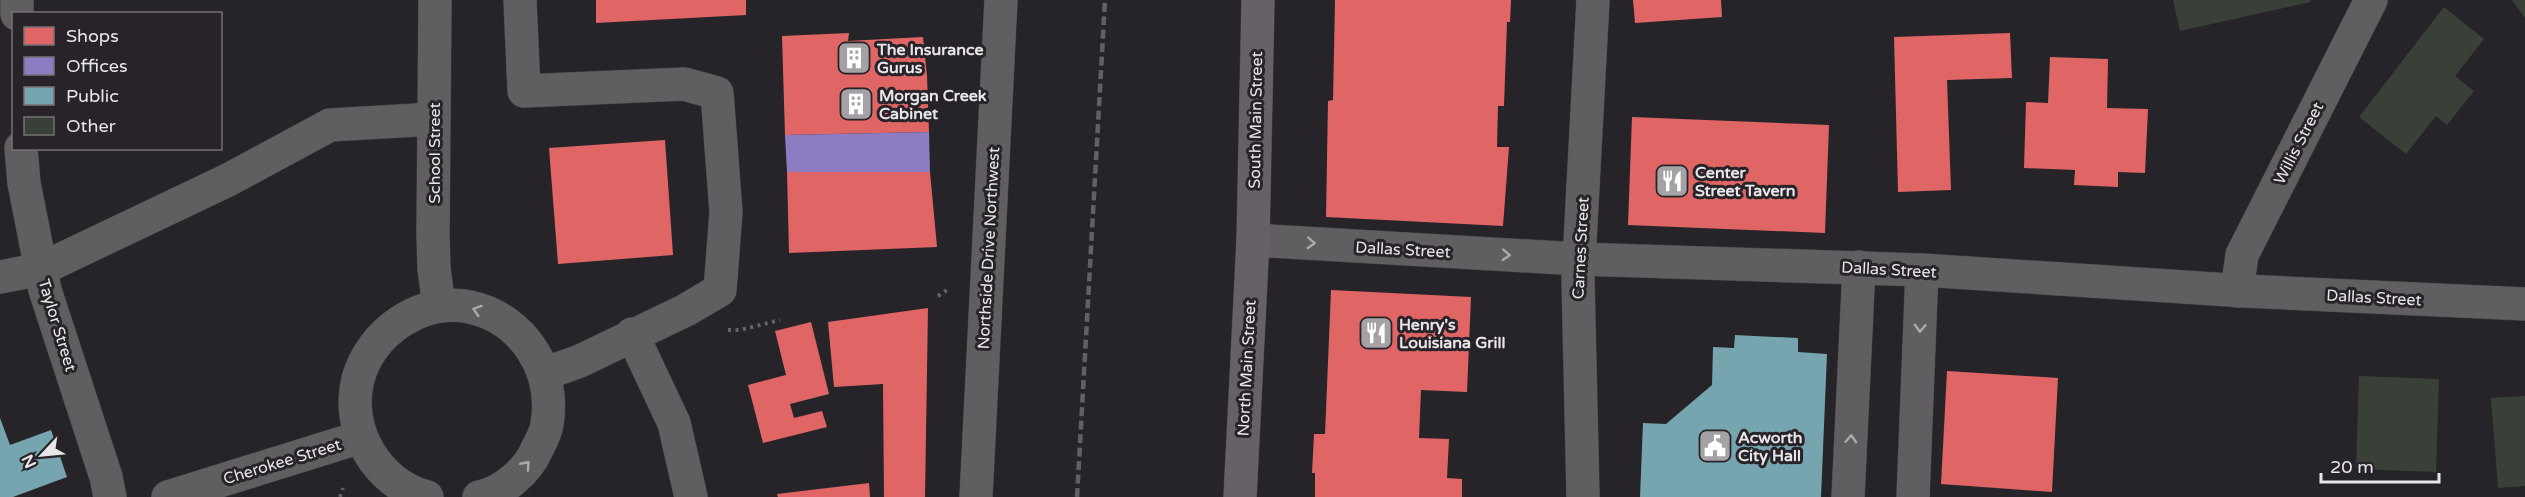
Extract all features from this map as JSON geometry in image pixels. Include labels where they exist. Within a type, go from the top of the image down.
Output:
[{"type":"main road","name":"South Main Street","points":[[1253,240],[1258,0]]},
{"type":"main road","name":"North Main Street","points":[[1240,497],[1253,240]]},
{"type":"street","name":"School Street","points":[[435,0],[434,269],[439,306]]},
{"type":"street","points":[[520,0],[524,92],[684,84],[717,93],[726,212],[720,290],[686,310],[580,361],[544,374]]},
{"type":"street","name":"Northside Drive Northwest","points":[[976,497],[1001,0]]},
{"type":"street","name":"Carnes Street","points":[[1583,497],[1578,310],[1579,259],[1593,0]]},
{"type":"street","name":"Willis Street","points":[[2237,291],[2242,255],[2371,0]]},
{"type":"street","points":[[0,277],[41,268],[228,180],[330,125],[434,119]]},
{"type":"street","name":"Taylor Street","points":[[21,150],[24,183],[45,290],[106,477],[110,497]]},
{"type":"street","name":"Dallas Street","points":[[1253,240],[1579,259],[1922,270],[2237,291],[2525,304]]},
{"type":"street","points":[[1848,497],[1859,267]]},
{"type":"street","points":[[1914,497],[1922,270]]},
{"type":"street","points":[[427,497],[397,483],[375,463],[361,436],[355,408],[358,380],[369,353],[387,330],[411,315],[439,306],[470,307],[498,317],[522,336],[540,361],[549,393],[547,426],[534,456],[512,481],[482,497]]},
{"type":"street","points":[[632,334],[674,423],[691,497]]},
{"type":"street","name":"Cherokee Street","points":[[168,497],[361,436]]},
{"type":"path","points":[[938,296],[950,289]]},
{"type":"path","points":[[740,330],[780,320]]},
{"type":"path","points":[[340,497],[343,488]]},
{"type":"building: Shops","points":[[596,0],[746,0],[746,15],[596,23]]},
{"type":"building: Shops","points":[[1335,0],[1511,0],[1510,22],[1507,22],[1504,106],[1498,106],[1497,147],[1509,147],[1503,226],[1326,217],[1328,101],[1333,100]]},
{"type":"building: Shops","points":[[1633,0],[1721,0],[1722,17],[1635,23]]},
{"type":"building: Shops","points":[[849,33],[848,41],[923,37],[929,132],[785,135],[782,36]]},
{"type":"building: Shops","points":[[2010,33],[2012,78],[1947,80],[1951,190],[1898,192],[1894,37]]},
{"type":"building: Shops","points":[[2050,57],[2108,59],[2107,108],[2148,109],[2145,173],[2118,172],[2118,187],[2074,185],[2075,170],[2024,168],[2026,102],[2048,103]]},
{"type":"building: Shops","points":[[1632,117],[1829,125],[1825,233],[1628,225]]},
{"type":"building: Shops","points":[[665,140],[673,255],[558,264],[549,148]]},
{"type":"building: Shops","points":[[787,172],[930,172],[937,247],[789,253]]},
{"type":"building: Shops","points":[[1331,290],[1471,297],[1467,392],[1421,390],[1419,438],[1449,439],[1447,478],[1462,479],[1462,497],[1315,497],[1315,473],[1312,473],[1314,434],[1325,434]]},
{"type":"building: Shops","points":[[928,308],[925,497],[884,497],[883,384],[834,387],[828,322]]},
{"type":"building: Shops","points":[[811,322],[829,394],[790,404],[794,418],[822,411],[827,427],[763,443],[748,385],[786,375],[775,331]]},
{"type":"building: Shops","points":[[1947,371],[2058,378],[2052,492],[1941,484]]},
{"type":"building: Shops","points":[[869,483],[870,497],[778,497],[777,494]]},
{"type":"building: Offices","points":[[929,132],[930,172],[787,172],[785,135]]},
{"type":"building: Public","points":[[1735,335],[1798,338],[1798,352],[1827,354],[1821,497],[1640,497],[1643,423],[1666,424],[1712,385],[1713,347],[1734,348]]},
{"type":"building: Public","points":[[0,418],[10,445],[51,430],[67,477],[13,497],[0,497]]},
{"type":"building: Other","points":[[2173,0],[2310,0],[2311,2],[2180,31]]},
{"type":"building: Other","points":[[2512,0],[2525,0],[2525,18]]},
{"type":"building: Other","points":[[2444,7],[2484,39],[2455,76],[2474,91],[2447,125],[2436,116],[2406,154],[2359,117]]},
{"type":"building: Other","points":[[2359,376],[2439,379],[2436,472],[2356,469]]},
{"type":"building: Other","points":[[2525,396],[2525,486],[2498,488],[2491,398]]},
{"type":"railway","points":[[1077,497],[1105,0]]},
{"type":"place","name":"The Insurance Gurus","points":[[854,58]]},
{"type":"place","name":"Morgan Creek Cabinet","points":[[856,104]]},
{"type":"place","name":"Center Street Tavern","points":[[1672,181]]},
{"type":"place","name":"Henry's Louisiana Grill","points":[[1376,333]]},
{"type":"place","name":"Acworth City Hall","points":[[1715,446]]}]
